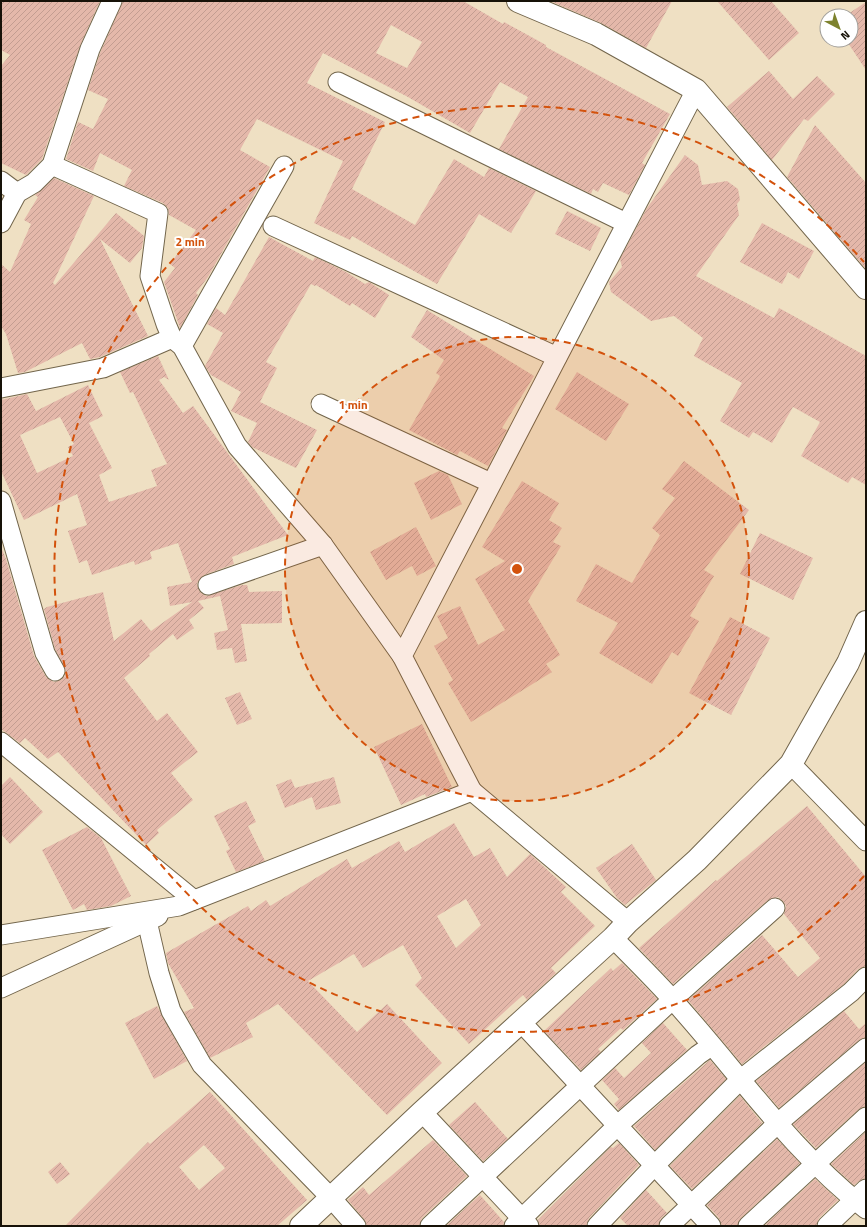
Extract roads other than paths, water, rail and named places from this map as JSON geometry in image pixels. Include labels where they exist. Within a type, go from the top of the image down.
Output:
[{"type":"main road","points":[[518,1],[596,34],[696,90],[866,288]]},
{"type":"main road","points":[[301,1226],[332,1199],[422,1112],[522,1022],[697,860],[791,764],[848,663],[866,622]]},
{"type":"street","points":[[1,223],[17,193],[34,183],[52,165],[90,49],[112,1]]},
{"type":"street","points":[[338,82],[626,224]]},
{"type":"street","points":[[402,656],[696,90]]},
{"type":"street","points":[[52,165],[158,213],[150,276],[166,324],[237,446],[324,545],[402,656],[472,791],[620,930],[673,1000],[778,1124],[815,1164],[862,1199],[827,1226]]},
{"type":"street","points":[[1,388],[103,368],[177,342],[284,166]]},
{"type":"street","points":[[1,182],[17,193]]},
{"type":"street","points":[[273,226],[557,357]]},
{"type":"street","points":[[321,404],[492,483]]},
{"type":"street","points":[[1,501],[45,653],[55,671]]},
{"type":"street","points":[[208,585],[324,545]]},
{"type":"street","points":[[1,742],[186,903]]},
{"type":"street","points":[[791,764],[866,841]]},
{"type":"street","points":[[1,988],[186,903],[472,791]]},
{"type":"street","points":[[1,935],[186,903]]},
{"type":"street","points":[[430,1226],[673,1000],[775,908]]},
{"type":"street","points":[[147,921],[159,973],[171,1010],[202,1065],[332,1199],[356,1226]]},
{"type":"street","points":[[597,1226],[655,1165],[740,1080],[850,992],[866,977]]},
{"type":"street","points":[[522,1022],[711,1226]]},
{"type":"street","points":[[422,1112],[484,1177],[522,1224],[618,1125],[698,1055],[711,1046]]},
{"type":"street","points":[[669,1226],[778,1124],[866,1048]]},
{"type":"street","points":[[748,1226],[866,1117]]}]
